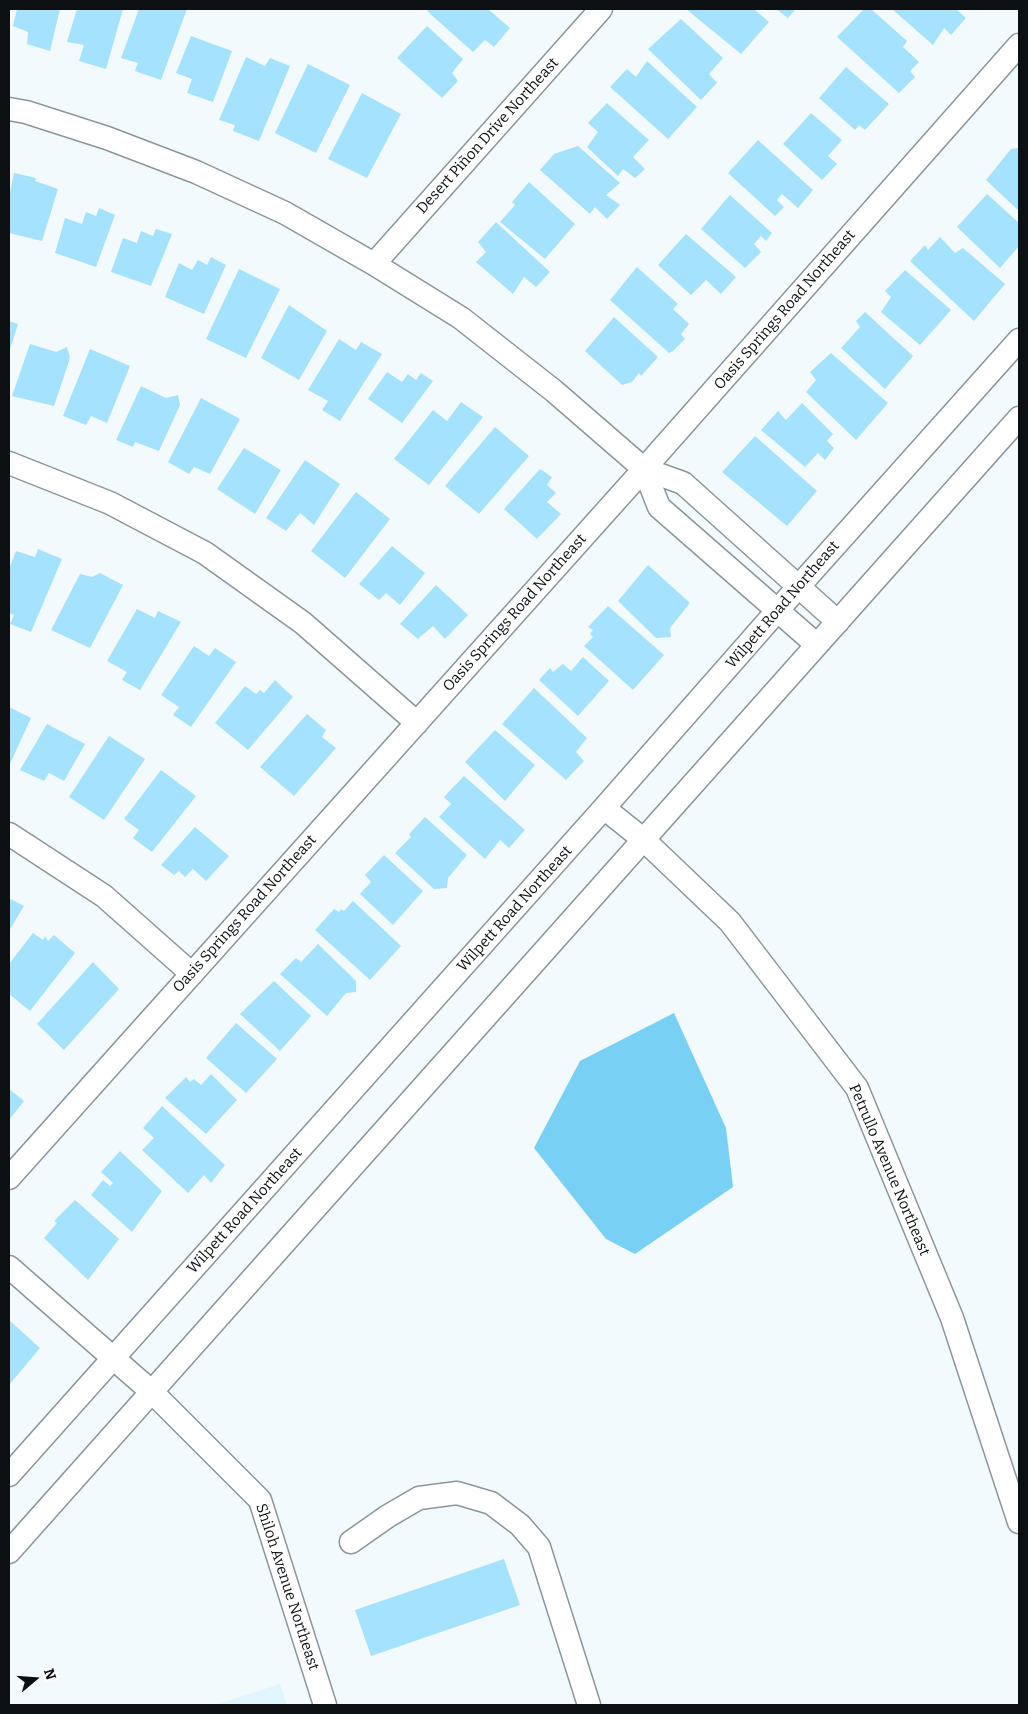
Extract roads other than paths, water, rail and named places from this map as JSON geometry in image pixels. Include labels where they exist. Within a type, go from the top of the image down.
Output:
[{"type":"street","name":"Desert Piñon Drive Northeast","points":[[374,264],[601,9]]},
{"type":"street","name":"Oasis Springs Road Northeast","points":[[9,1178],[644,469],[1019,45]]},
{"type":"street","points":[[9,109],[26,112],[108,138],[196,172],[285,213],[374,264],[460,318],[554,391],[644,469],[683,483],[838,622]]},
{"type":"street","name":"Wilpett Road Northeast","points":[[9,1475],[1019,340]]},
{"type":"street","points":[[9,1552],[1019,418]]},
{"type":"street","points":[[9,463],[110,504],[205,553],[303,623],[417,723]]},
{"type":"street","points":[[644,469],[659,507],[817,645]]},
{"type":"street","name":"Petrullo Avenue Northeast","points":[[604,808],[644,840],[730,922],[857,1088],[952,1318],[1019,1522]]},
{"type":"street","points":[[9,834],[104,896],[192,974]]},
{"type":"street","name":"Shiloh Avenue Northeast","points":[[9,1267],[152,1392],[260,1500],[325,1705]]},
{"type":"street","points":[[351,1542],[388,1516],[419,1498],[457,1493],[491,1503],[520,1525],[539,1547],[589,1705]]},
{"type":"water","points":[[674,1013],[726,1128],[733,1187],[635,1254],[606,1239],[534,1148],[580,1061]]}]
